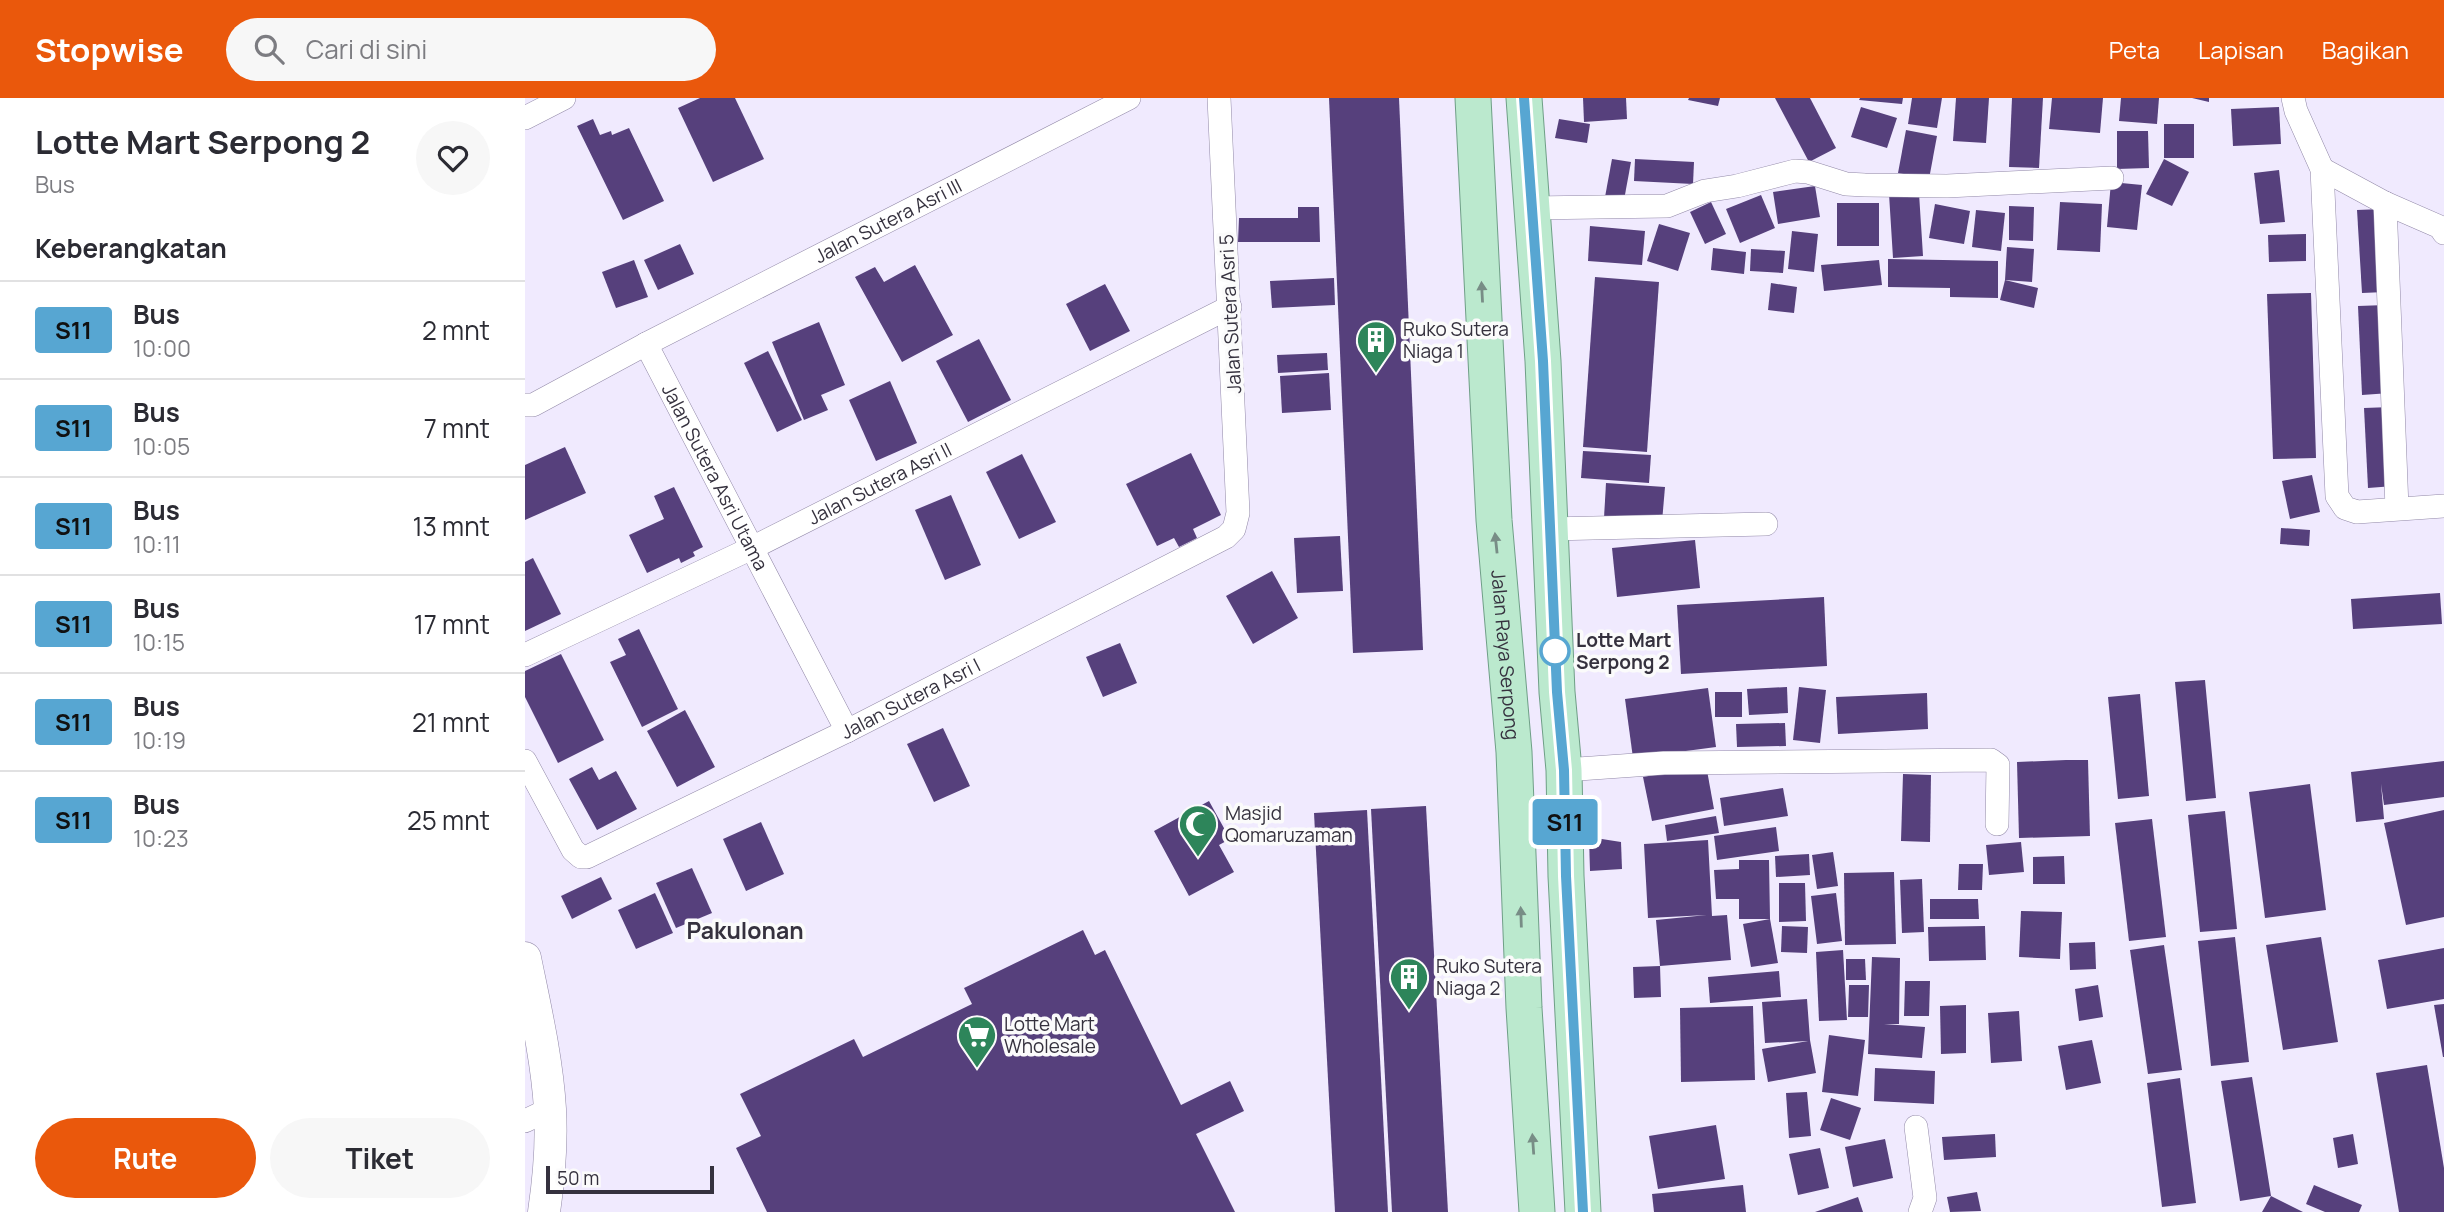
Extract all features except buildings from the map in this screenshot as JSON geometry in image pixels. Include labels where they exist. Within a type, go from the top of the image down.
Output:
[{"type":"main road","name":"Jalan Raya Serpong","points":[[1473,98],[1494,520],[1514,752],[1524,1008],[1538,1212]]},
{"type":"main road","points":[[1524,98],[1543,361],[1583,1212]]},
{"type":"street","points":[[530,109],[564,98]]},
{"type":"street","name":"Jalan Sutera Asri III","points":[[646,344],[1129,98]]},
{"type":"street","name":"Jalan Sutera Asri 5","points":[[1219,98],[1238,513],[1234,529]]},
{"type":"street","points":[[2293,98],[2296,111],[2322,169],[2337,496],[2345,508],[2357,512],[2444,506]]},
{"type":"street","points":[[2322,169],[2385,204],[2440,227],[2444,233]]},
{"type":"street","points":[[1532,208],[1667,206],[1705,191],[1795,171],[1808,172],[1846,184],[1865,185],[1947,186],[2112,178]]},
{"type":"street","points":[[2385,204],[2397,508]]},
{"type":"street","name":"Jalan Sutera Asri II","points":[[525,655],[753,548],[1230,307]]},
{"type":"street","points":[[525,405],[533,405],[646,344]]},
{"type":"street","name":"Jalan Sutera Asri Utama","points":[[646,344],[847,731]]},
{"type":"street","points":[[1550,529],[1766,524]]},
{"type":"street","name":"Jalan Sutera Asri I","points":[[525,761],[573,850],[581,857],[593,855],[847,731],[1218,541],[1234,529]]},
{"type":"street","points":[[1564,770],[1664,762],[1991,760],[1998,765],[1997,824]]},
{"type":"street","points":[[525,958],[535,1009],[537,1115],[549,1179],[544,1212]]},
{"type":"street","points":[[1916,1127],[1925,1198],[1920,1212]]},
{"type":"bus line","name":"S11","points":[[1524,98],[1543,361],[1583,1212]]},
{"type":"place","name":"Ruko Sutera Niaga 1","points":[[1376,374]]},
{"type":"place","name":"Lotte Mart Serpong 2","points":[[1555,651]]},
{"type":"place","name":"Masjid Qomaruzaman","points":[[1198,858]]},
{"type":"place","name":"Ruko Sutera Niaga 2","points":[[1409,1011]]},
{"type":"place","name":"Lotte Mart Wholesale","points":[[977,1069]]},
{"type":"district","name":"Pakulonan","points":[[745,930]]}]
